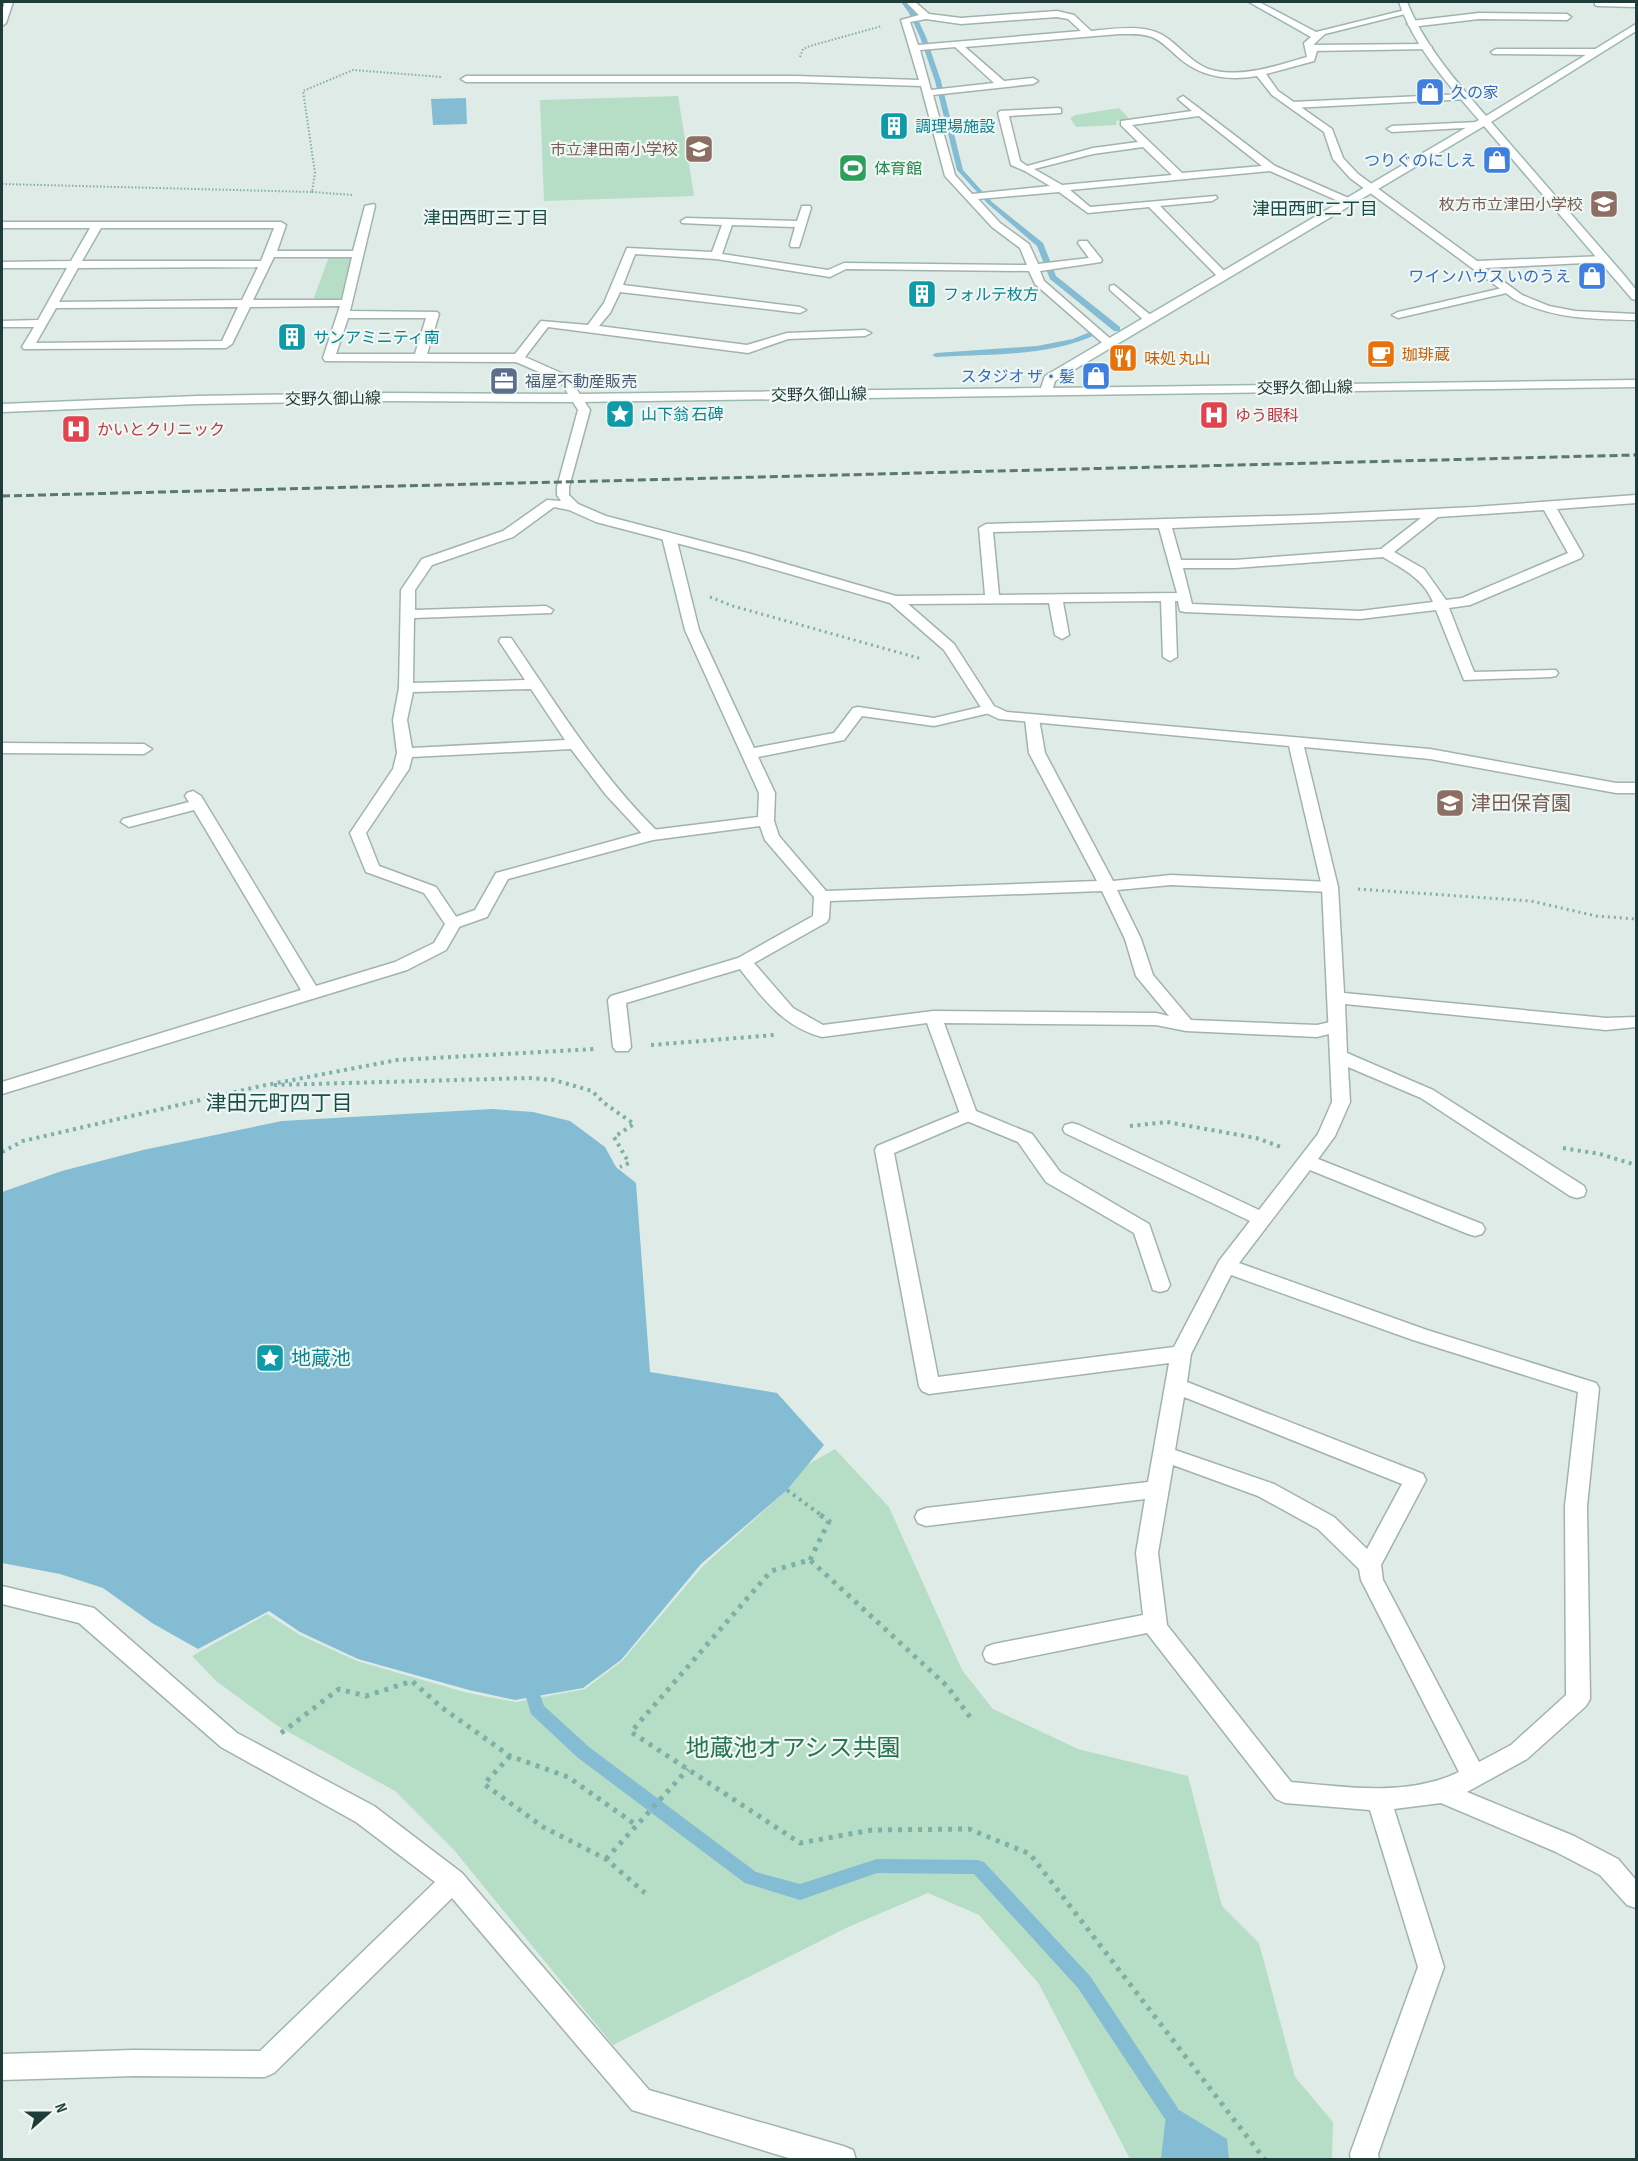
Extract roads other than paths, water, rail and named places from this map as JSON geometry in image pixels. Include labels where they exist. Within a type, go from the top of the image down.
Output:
[{"type":"street","points":[[2,23],[9,2]]},
{"type":"street","points":[[910,2],[923,47],[929,90],[950,176],[975,197],[996,225],[1025,246],[1040,267],[1039,282],[1110,344]]},
{"type":"street","points":[[1253,2],[1317,36]]},
{"type":"street","points":[[1598,3],[1636,4]]},
{"type":"street","points":[[923,47],[1089,34],[1150,33],[1169,41],[1187,61],[1207,72],[1260,73],[1311,59],[1309,43],[1322,32],[1401,6],[1411,24],[1465,97],[1481,123],[1605,259],[1636,297]]},
{"type":"street","points":[[915,19],[961,21],[1057,14],[1071,17],[1089,34]]},
{"type":"street","points":[[1411,24],[1479,16],[1566,17]]},
{"type":"street","points":[[1047,390],[1049,379],[1350,202],[1636,27]]},
{"type":"street","points":[[958,45],[1002,85]]},
{"type":"street","points":[[1311,48],[1427,47]]},
{"type":"street","points":[[1496,52],[1596,52]]},
{"type":"street","points":[[1260,73],[1275,93],[1329,131],[1338,159],[1354,176],[1507,290],[1535,307],[1557,313],[1636,317]]},
{"type":"street","points":[[466,79],[802,79],[949,91],[1033,81]]},
{"type":"street","points":[[1293,105],[1465,97]]},
{"type":"street","points":[[1183,99],[1271,168],[1350,202]]},
{"type":"street","points":[[1058,111],[1003,113],[1016,163],[1062,189],[1088,210],[1212,198]]},
{"type":"street","points":[[1181,178],[1124,123],[1201,113]]},
{"type":"street","points":[[1392,129],[1481,123]]},
{"type":"street","points":[[1025,168],[1093,151],[1146,144]]},
{"type":"street","points":[[975,197],[1271,168]]},
{"type":"street","points":[[1152,204],[1224,277]]},
{"type":"street","points":[[370,206],[345,309],[329,358],[518,358],[564,379],[584,410],[563,486],[563,495],[573,507]]},
{"type":"street","points":[[795,245],[807,208]]},
{"type":"street","points":[[686,221],[802,224]]},
{"type":"street","points":[[716,256],[728,222]]},
{"type":"street","points":[[2,225],[97,225],[281,225],[226,344],[28,347],[97,225]]},
{"type":"street","points":[[590,329],[599,321],[616,288],[631,250],[716,256],[830,274],[844,266],[1040,267],[1097,260],[1083,243]]},
{"type":"street","points":[[2,265],[74,265],[358,254]]},
{"type":"street","points":[[1472,265],[1605,259]]},
{"type":"street","points":[[616,288],[800,310]]},
{"type":"street","points":[[1114,288],[1150,320]]},
{"type":"street","points":[[1398,315],[1507,290]]},
{"type":"street","points":[[53,305],[244,303],[433,314],[420,358]]},
{"type":"street","points":[[2,324],[42,323]]},
{"type":"street","points":[[518,358],[545,323],[748,349],[787,336],[865,333]]},
{"type":"street","name":"交野久御山線","points":[[2,408],[197,400],[390,397],[578,398],[1636,384]]},
{"type":"street","points":[[992,598],[986,528],[1164,524],[1435,513],[1549,507],[1636,499]]},
{"type":"street","points":[[453,924],[430,890],[372,869],[358,833],[402,769],[405,753],[400,720],[406,688],[408,590],[427,562],[508,534],[552,503],[573,507],[601,519],[895,600],[1185,597]]},
{"type":"street","points":[[1164,524],[1178,564],[1185,608],[1360,615],[1465,602],[1576,555],[1549,507]]},
{"type":"street","points":[[1385,553],[1435,513]]},
{"type":"street","points":[[622,1047],[617,1000],[744,962],[821,918],[822,896],[771,837],[766,821],[766,793],[692,630],[669,537]]},
{"type":"street","points":[[1178,564],[1235,564],[1385,553],[1419,572],[1437,594],[1469,677],[1551,673]]},
{"type":"street","points":[[1168,597],[1170,657]]},
{"type":"street","points":[[1055,598],[1062,635]]},
{"type":"street","points":[[895,600],[949,647],[989,708],[1004,716],[1296,744],[1430,754],[1616,788],[1636,788]]},
{"type":"street","points":[[407,614],[546,610]]},
{"type":"street","points":[[506,641],[577,744],[631,816],[652,835]]},
{"type":"street","points":[[406,688],[536,684]]},
{"type":"street","points":[[748,754],[839,737],[858,711],[934,722],[989,708]]},
{"type":"street","points":[[1032,719],[1037,753],[1086,842],[1133,939],[1145,976],[1186,1025]]},
{"type":"street","points":[[405,753],[577,744]]},
{"type":"street","points":[[1226,1266],[1420,1335],[1588,1388],[1576,1506],[1578,1699],[1519,1752],[1442,1792],[1379,1800],[1285,1792],[1156,1628],[1155,1622],[1147,1553],[1180,1354],[1226,1266],[1326,1137],[1341,1102],[1335,1027],[1330,887],[1296,744]]},
{"type":"street","points":[[2,748],[144,749]]},
{"type":"street","points":[[129,822],[195,800],[311,992]]},
{"type":"street","points":[[2,1088],[401,966],[440,946],[453,924],[481,913],[502,876],[652,835],[766,821]]},
{"type":"street","points":[[822,896],[1107,886],[1171,880],[1330,887]]},
{"type":"street","points":[[744,962],[781,1009],[808,1027],[822,1031],[933,1017],[1156,1019],[1186,1025],[1317,1031],[1335,1027]]},
{"type":"street","points":[[1335,998],[1606,1024],[1636,1022]]},
{"type":"street","points":[[933,1017],[968,1115]]},
{"type":"street","points":[[1338,1056],[1427,1094],[1577,1191]]},
{"type":"street","points":[[1160,1285],[1142,1229],[1053,1177],[1025,1138],[968,1115],[884,1150],[929,1386],[1180,1354]]},
{"type":"street","points":[[1075,1130],[1262,1219]]},
{"type":"street","points":[[1308,1160],[1475,1228]]},
{"type":"street","points":[[1176,1386],[1415,1480],[1370,1564],[1372,1580],[1474,1777]]},
{"type":"street","points":[[1164,1454],[1266,1490],[1326,1523],[1370,1564]]},
{"type":"street","points":[[926,1517],[1158,1489]]},
{"type":"street","points":[[2,1595],[86,1615],[229,1740],[365,1814],[453,1881],[641,2100],[837,2159]]},
{"type":"street","points":[[994,1654],[1155,1622]]},
{"type":"street","points":[[1442,1792],[1565,1844],[1610,1867],[1636,1897]]},
{"type":"street","points":[[1365,2160],[1364,2154],[1431,1967],[1379,1800]]},
{"type":"street","points":[[2,2067],[134,2063],[266,2064],[453,1881]]},
{"type":"water","points":[[466,98],[467,124],[433,125],[431,99]]},
{"type":"water","points":[[492,1109],[533,1112],[570,1121],[605,1147],[616,1167],[636,1183],[650,1372],[777,1393],[824,1445],[787,1490],[701,1564],[621,1660],[583,1688],[515,1700],[469,1690],[358,1659],[300,1632],[269,1611],[198,1649],[152,1623],[103,1588],[60,1574],[2,1563],[2,1192],[62,1171],[143,1150],[282,1121]]},
{"type":"water","points":[[1179,2110],[1227,2139],[1229,2159],[1161,2159],[1166,2115]]},
{"type":"waterway","points":[[904,2],[923,37],[938,81],[960,170],[990,203],[1040,245],[1053,277],[1117,329]]},
{"type":"waterway","points":[[936,355],[1037,349],[1075,341],[1090,334]]},
{"type":"waterway","points":[[534,1697],[537,1709],[583,1752],[751,1878],[800,1892],[877,1866],[978,1867],[1084,1982],[1171,2113]]},
{"type":"railway","points":[[2,496],[1636,455]]},
{"type":"place","name":"久の家","points":[[1430,92]]},
{"type":"place","name":"調理場施設","points":[[894,126]]},
{"type":"place","name":"市立津田南小学校","points":[[699,149]]},
{"type":"place","name":"つりぐのにしえ","points":[[1497,160]]},
{"type":"place","name":"体育館","points":[[853,168]]},
{"type":"place","name":"枚方市立津田小学校","points":[[1604,204]]},
{"type":"place","name":"ワインハウス いのうえ","points":[[1592,276]]},
{"type":"place","name":"フォルテ枚方","points":[[922,294]]},
{"type":"place","name":"サンアミニティ南","points":[[292,337]]},
{"type":"place","name":"珈琲蔵","points":[[1381,354]]},
{"type":"place","name":"味処 丸山","points":[[1123,358]]},
{"type":"place","name":"スタジオ ザ・髪","points":[[1096,376]]},
{"type":"place","name":"福屋不動産販売","points":[[504,381]]},
{"type":"place","name":"山下翁 石碑","points":[[620,414]]},
{"type":"place","name":"ゆう眼科","points":[[1214,415]]},
{"type":"place","name":"かいとクリニック","points":[[76,429]]},
{"type":"place","name":"津田保育園","points":[[1450,803]]},
{"type":"place","name":"地蔵池","points":[[270,1358]]},
{"type":"district","name":"津田西町二丁目","points":[[1315,209]]},
{"type":"district","name":"津田西町三丁目","points":[[486,218]]},
{"type":"district","name":"津田元町四丁目","points":[[279,1103]]},
{"type":"park label","name":"地蔵池オアシス共園","points":[[793,1748]]}]
